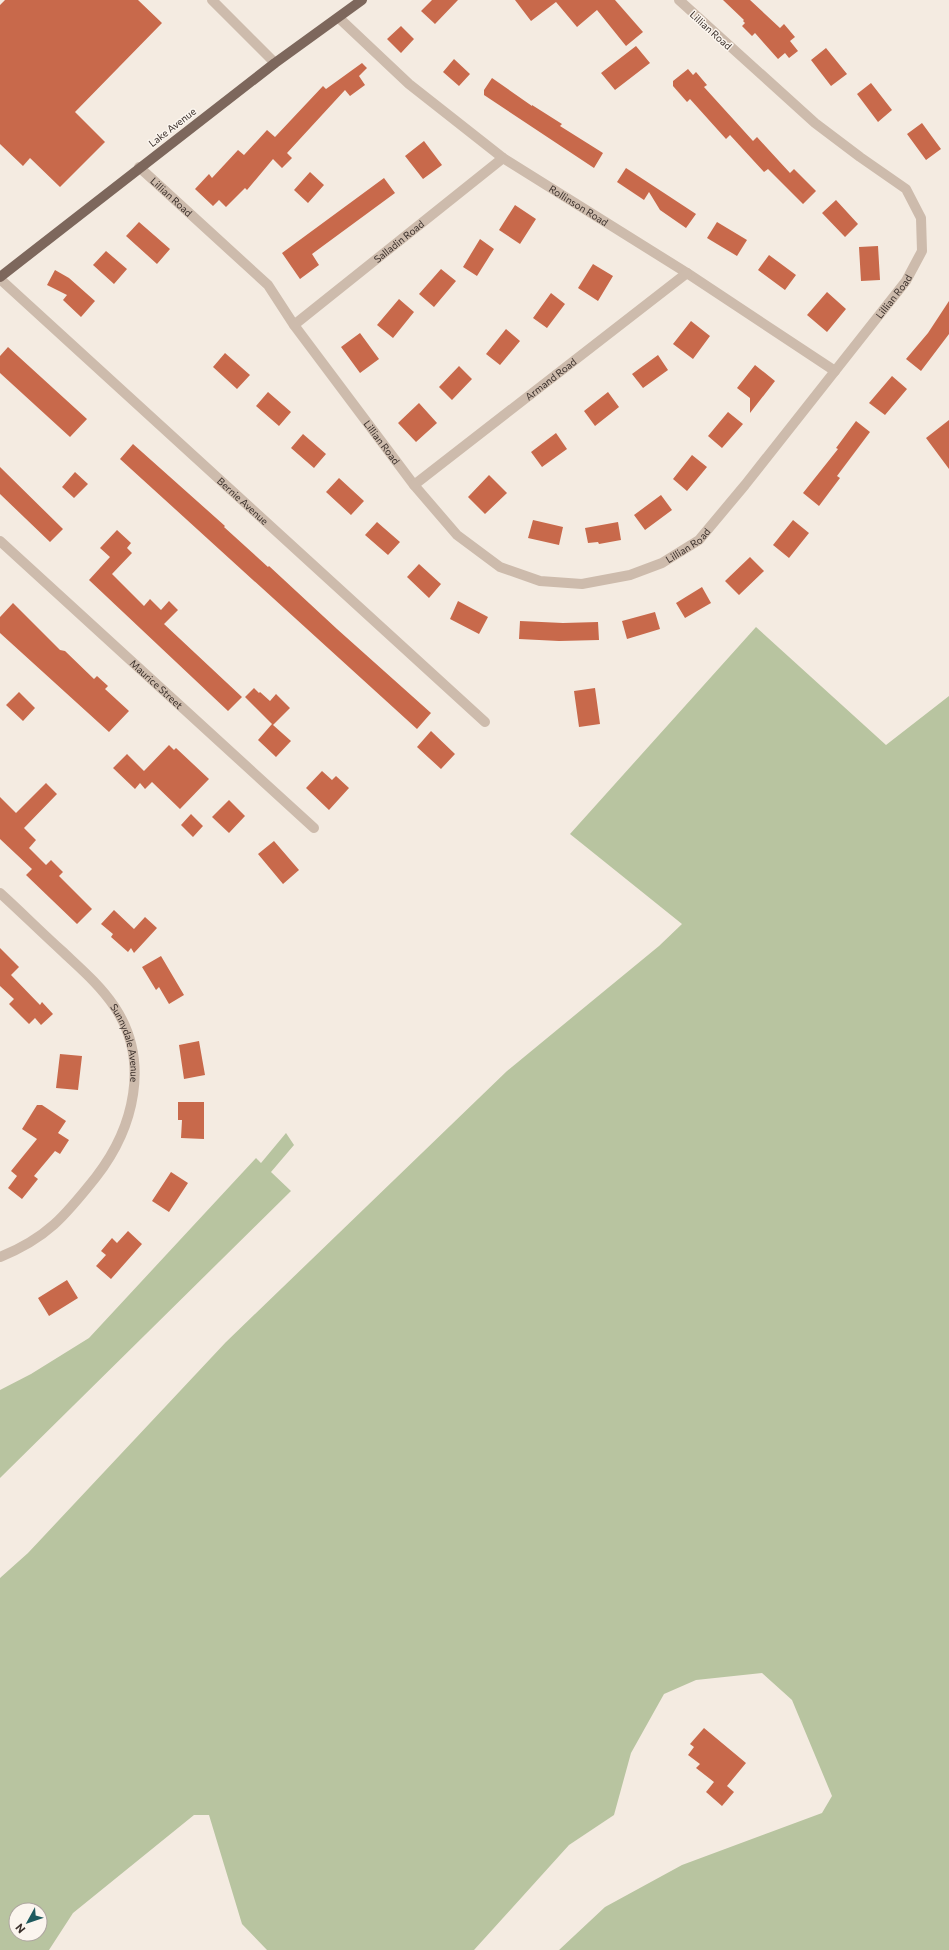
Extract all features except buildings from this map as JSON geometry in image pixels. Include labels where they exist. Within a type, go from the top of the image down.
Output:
[{"type":"main road","name":"Lake Avenue","points":[[0,278],[139,167],[275,63],[362,0]]},
{"type":"street","points":[[212,0],[275,63]]},
{"type":"street","name":"Lillian Road","points":[[139,167],[268,285],[294,325],[414,485],[457,535],[500,567],[540,581],[582,584],[630,575],[662,563],[699,540],[745,485],[906,281],[922,251],[921,218],[906,189],[815,123],[679,0]]},
{"type":"street","name":"Rollinson Road","points":[[339,18],[409,84],[503,158],[687,273],[835,371]]},
{"type":"street","name":"Salladin Road","points":[[294,325],[503,158]]},
{"type":"street","name":"Armand Road","points":[[414,485],[687,273]]},
{"type":"street","name":"Bernie Avenue","points":[[0,278],[486,722]]},
{"type":"street","name":"Maurice Street","points":[[0,541],[314,828]]},
{"type":"street","name":"Sunnydale Avenue","points":[[0,893],[96,984],[114,1006],[126,1028],[133,1056],[135,1084],[132,1108],[122,1137],[102,1168],[57,1224],[32,1243],[0,1257]]},
{"type":"green space","points":[[756,627],[886,745],[949,696],[949,1950],[559,1950],[605,1907],[682,1865],[822,1813],[832,1796],[792,1700],[762,1673],[696,1680],[664,1694],[631,1753],[614,1815],[569,1845],[474,1950],[267,1950],[242,1924],[209,1815],[194,1815],[73,1913],[49,1950],[0,1950],[0,1578],[28,1553],[226,1342],[507,1071],[659,946],[682,924],[570,834]]},
{"type":"green space","points":[[286,1133],[294,1145],[271,1172],[291,1191],[0,1478],[0,1390],[31,1374],[89,1338],[256,1158],[261,1163]]}]
